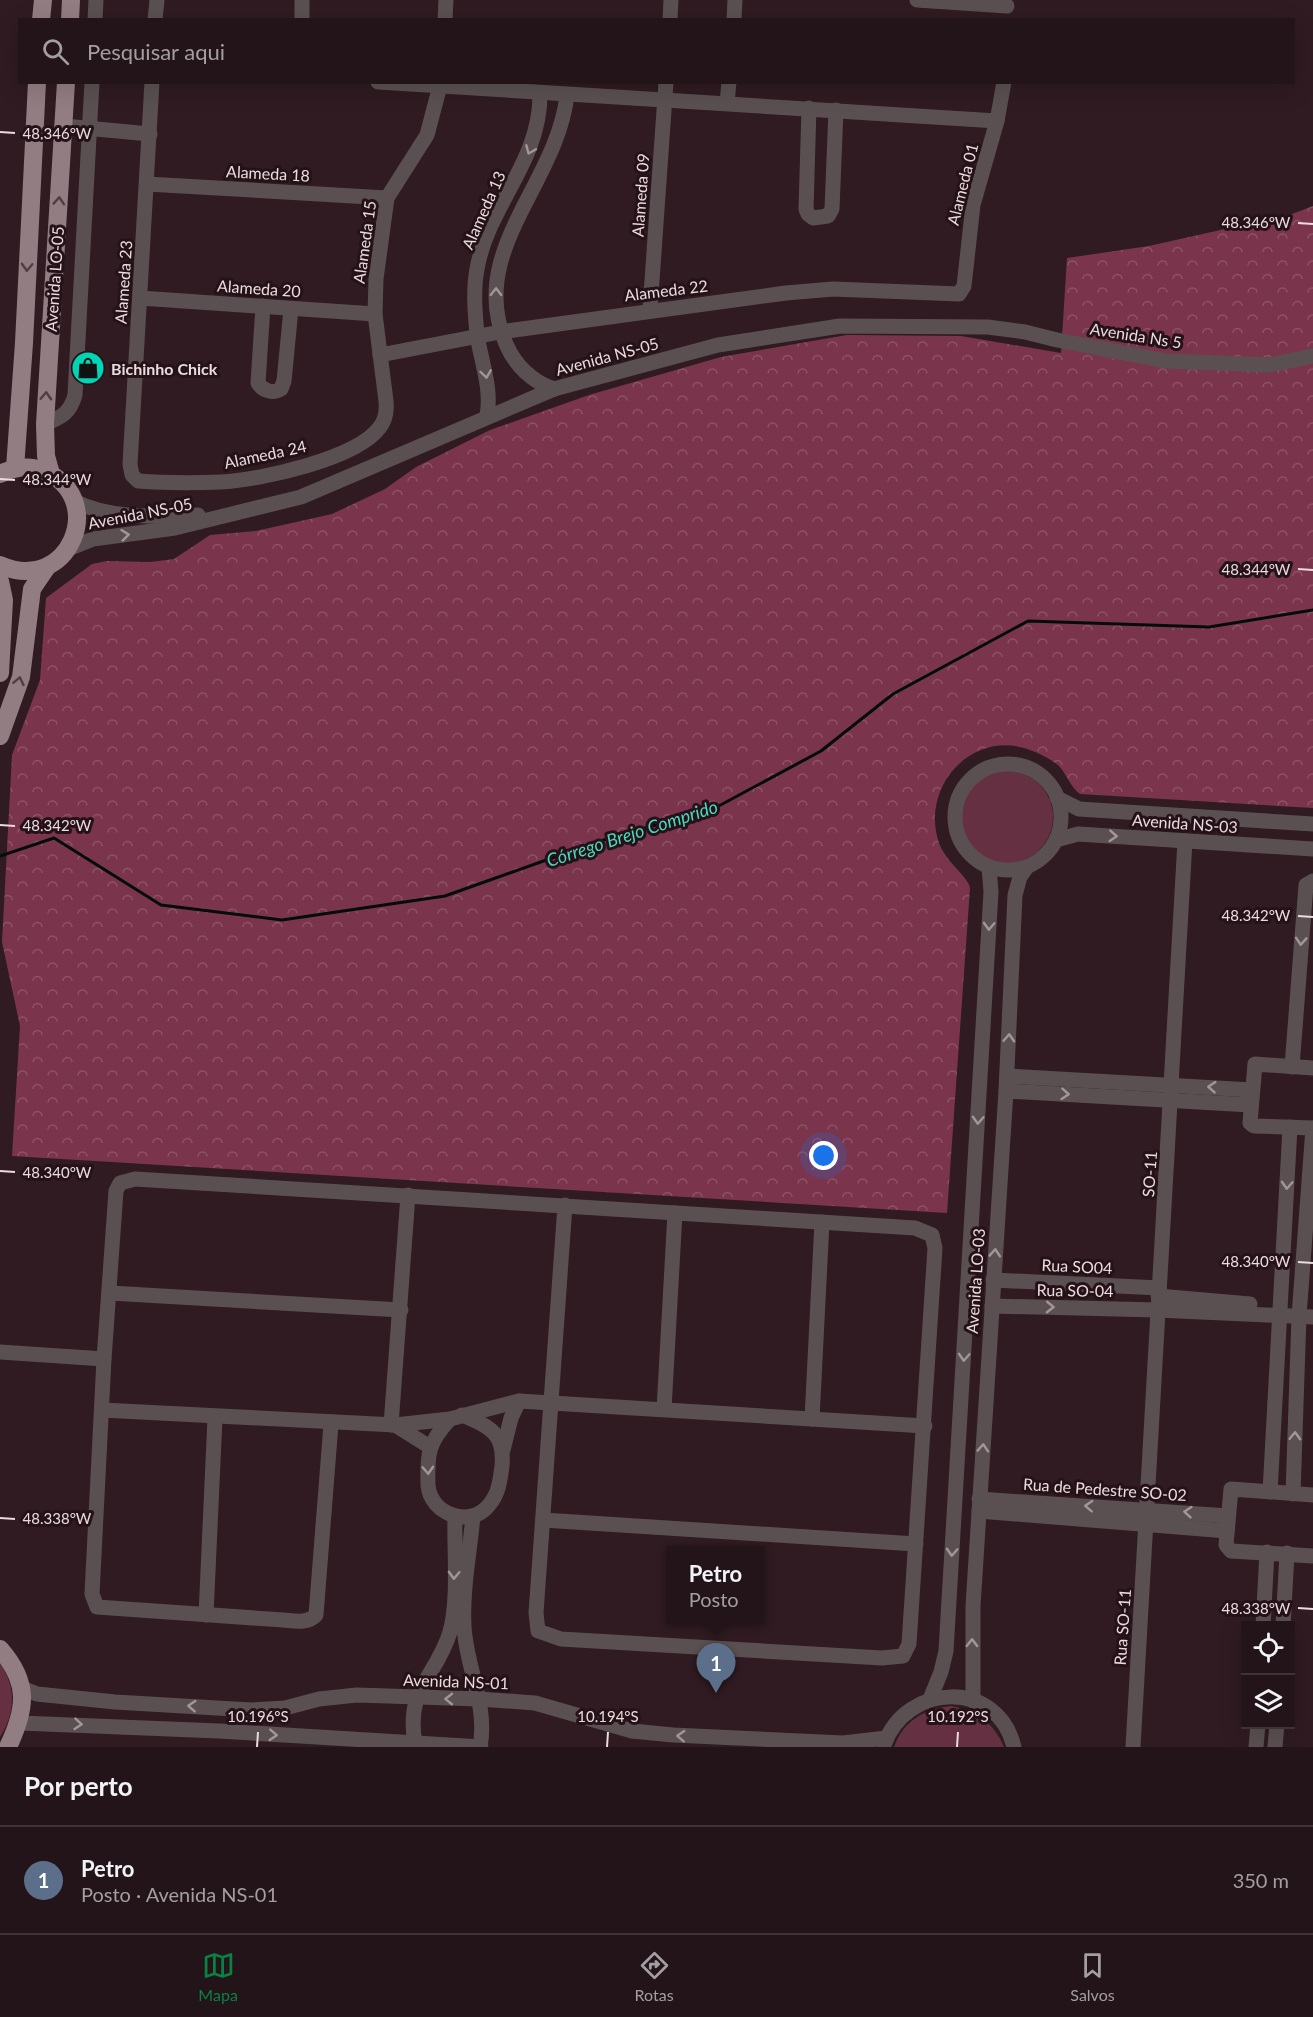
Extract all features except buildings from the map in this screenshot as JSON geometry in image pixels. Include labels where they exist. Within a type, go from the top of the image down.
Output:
[{"type":"main road","points":[[41,18],[43,0]]},
{"type":"main road","points":[[70,18],[71,0]]},
{"type":"main road","name":"Avenida LO-05","points":[[7,471],[24,343],[37,84]]},
{"type":"main road","name":"Avenida LO-05","points":[[51,474],[46,456],[45,424],[66,84]]},
{"type":"main road","points":[[0,736],[21,677],[32,589],[47,567],[68,549],[75,534],[77,518],[74,501],[65,486],[51,474],[35,468],[7,471]]},
{"type":"main road","points":[[0,565],[12,570],[30,572],[47,567]]},
{"type":"main road","points":[[0,581],[4,600],[0,673]]},
{"type":"main road","points":[[0,1649],[9,1660],[22,1688],[20,1723],[8,1747]]},
{"type":"street","points":[[95,18],[96,0]]},
{"type":"street","points":[[155,18],[156,0]]},
{"type":"street","points":[[302,18],[303,0]]},
{"type":"street","points":[[445,18],[446,0]]},
{"type":"street","points":[[670,18],[671,0]]},
{"type":"street","points":[[734,18],[735,0]]},
{"type":"street","points":[[917,0],[1007,9]]},
{"type":"street","points":[[45,424],[65,416],[72,407],[75,395],[92,84]]},
{"type":"street","name":"Alameda 23","points":[[138,481],[132,475],[130,464],[152,84]]},
{"type":"street","points":[[420,84],[567,96],[665,99],[998,121]]},
{"type":"street","name":"Alameda 09","points":[[650,309],[666,84]]},
{"type":"street","points":[[727,103],[729,84]]},
{"type":"street","name":"Alameda 01","points":[[959,294],[964,286],[973,205],[998,121],[1004,84]]},
{"type":"street","name":"Alameda 15","points":[[385,419],[386,401],[375,314],[376,279],[387,198],[423,143],[441,85]]},
{"type":"street","name":"Alameda 13","points":[[487,416],[487,378],[478,336],[477,269],[497,214],[532,145],[539,122],[540,93]]},
{"type":"street","name":"Alameda 13","points":[[554,389],[540,385],[526,373],[508,349],[500,332],[495,295],[499,261],[504,247],[549,160],[559,134],[567,96]]},
{"type":"street","points":[[809,108],[806,209],[807,214],[813,218],[828,216],[832,209],[836,111]]},
{"type":"street","points":[[64,126],[150,134]]},
{"type":"street","name":"Alameda 18","points":[[147,184],[387,198]]},
{"type":"street","name":"Alameda 22","points":[[380,355],[500,332],[650,309],[816,290],[959,294]]},
{"type":"street","name":"Alameda 20","points":[[140,298],[375,314]]},
{"type":"street","points":[[263,306],[258,383],[264,390],[281,389],[284,381],[291,309]]},
{"type":"street","name":"Avenida NS-05","points":[[68,549],[93,539],[175,528],[219,515],[301,497],[363,473],[487,416],[554,389],[718,345],[840,326],[946,325],[1025,332]]},
{"type":"street","name":"Avenida Ns 5","points":[[1025,332],[1166,361],[1270,364],[1313,356]]},
{"type":"street","name":"Alameda 24","points":[[138,481],[223,482],[290,470],[356,447],[368,439],[385,419]]},
{"type":"street","name":"Avenida NS-05","points":[[74,501],[89,508],[109,512],[219,515]]},
{"type":"street","name":"Avenida NS-03","points":[[989,867],[966,851],[955,825],[959,797],[970,779],[995,766],[1022,766],[1046,781],[1057,798],[1079,809],[1313,824]]},
{"type":"street","points":[[989,867],[1010,871],[1027,867],[1043,857],[1056,840],[1060,819],[1057,798]]},
{"type":"street","name":"Avenida NS-03","points":[[1056,840],[1078,834],[1313,849]]},
{"type":"street","name":"SO-11","points":[[1147,1516],[1185,841]]},
{"type":"street","name":"Avenida LO-03","points":[[930,1699],[941,1672],[946,1651],[991,892],[989,867]]},
{"type":"street","name":"Avenida LO-03","points":[[973,1701],[972,1610],[1007,1083],[1015,895],[1018,882],[1027,867]]},
{"type":"street","points":[[1292,1067],[1306,885],[1313,881]]},
{"type":"street","points":[[1293,1494],[1306,1312],[1313,1128],[1252,1126],[1250,1123],[1251,1098],[1256,1064],[1292,1067],[1313,1064]]},
{"type":"street","points":[[1007,1083],[1172,1084],[1251,1098]]},
{"type":"street","points":[[1007,1083],[1172,1101],[1251,1098]]},
{"type":"street","points":[[1270,1492],[1290,1126]]},
{"type":"street","points":[[331,1424],[316,1615],[307,1621],[101,1608],[94,1602],[92,1594],[104,1359],[116,1191],[120,1184],[127,1179],[408,1195],[565,1205],[675,1213],[915,1228],[932,1235],[935,1248],[909,1644],[903,1656],[897,1658],[561,1639],[538,1631],[536,1625],[549,1404],[565,1205]]},
{"type":"street","points":[[393,1425],[408,1195]]},
{"type":"street","points":[[664,1409],[675,1213]]},
{"type":"street","points":[[812,1419],[822,1222]]},
{"type":"street","name":"Rua SO04","points":[[993,1280],[1158,1298]]},
{"type":"street","points":[[110,1293],[400,1310]]},
{"type":"street","points":[[1158,1298],[1306,1312]]},
{"type":"street","name":"Rua SO-04","points":[[992,1306],[1158,1298]]},
{"type":"street","points":[[0,1352],[104,1359]]},
{"type":"street","points":[[456,1417],[433,1438],[427,1458],[429,1497],[437,1508],[455,1516],[473,1516],[488,1507],[500,1487],[503,1450],[511,1418],[519,1401]]},
{"type":"street","points":[[102,1410],[331,1424],[393,1425],[456,1417],[519,1401],[925,1426]]},
{"type":"street","points":[[456,1417],[495,1433],[503,1450]]},
{"type":"street","points":[[206,1615],[215,1418]]},
{"type":"street","points":[[393,1425],[430,1447]]},
{"type":"street","points":[[1313,1494],[1232,1489],[1227,1550],[1313,1556]]},
{"type":"street","name":"Rua de Pedestre SO-02","points":[[979,1505],[1228,1523]]},
{"type":"street","points":[[415,1743],[413,1720],[416,1698],[443,1647],[451,1626],[455,1516]]},
{"type":"street","points":[[20,1723],[480,1747],[484,1722],[467,1652],[463,1624],[473,1516]]},
{"type":"street","name":"Rua SO-11","points":[[1133,1747],[1147,1516]]},
{"type":"street","points":[[543,1520],[916,1544]]},
{"type":"street","points":[[1263,1621],[1267,1552]]},
{"type":"street","points":[[1283,1621],[1287,1553]]},
{"type":"street","name":"Avenida NS-01","points":[[22,1688],[37,1694],[115,1702],[251,1710],[285,1708],[319,1700],[357,1695],[535,1702],[632,1731],[673,1736],[843,1743],[885,1742]]},
{"type":"street","points":[[885,1742],[902,1714],[920,1702],[941,1696],[963,1697],[984,1706],[1001,1720],[1014,1747]]},
{"type":"street","points":[[1256,1747],[1258,1729]]},
{"type":"street","points":[[1275,1747],[1277,1729]]},
{"type":"shaded area","points":[[1007,771],[1025,775],[1039,785],[1049,799],[1053,817],[1049,835],[1039,849],[1025,859],[1007,863],[989,859],[975,849],[965,835],[961,817],[965,799],[975,785],[989,775]]},
{"type":"shaded area","points":[[0,1664],[9,1682],[12,1700],[9,1719],[0,1737]]},
{"type":"shaded area","points":[[951,1706],[969,1711],[984,1719],[995,1731],[1004,1747],[894,1747],[909,1723],[923,1713]]},
{"type":"green space","points":[[1313,206],[1313,808],[1080,794],[1058,765],[1033,751],[1010,745],[990,747],[973,754],[958,765],[946,780],[938,797],[935,816],[940,845],[970,888],[947,1213],[12,1156],[20,1026],[2,942],[12,755],[40,680],[46,598],[92,564],[107,561],[150,562],[174,559],[210,535],[256,531],[332,514],[385,489],[416,467],[490,430],[589,395],[721,357],[847,335],[961,336],[1061,353],[1067,258],[1149,246],[1292,214]]},
{"type":"waterway","name":"Córrego Brejo Comprido","points":[[0,856],[54,838],[161,905],[282,920],[445,896],[597,842],[715,808],[821,751],[893,694],[1028,621],[1209,627],[1313,610]]},
{"type":"place","name":"Bichinho Chick","points":[[88,368]]},
{"type":"place","name":"Petro","points":[[716,1693]]}]
